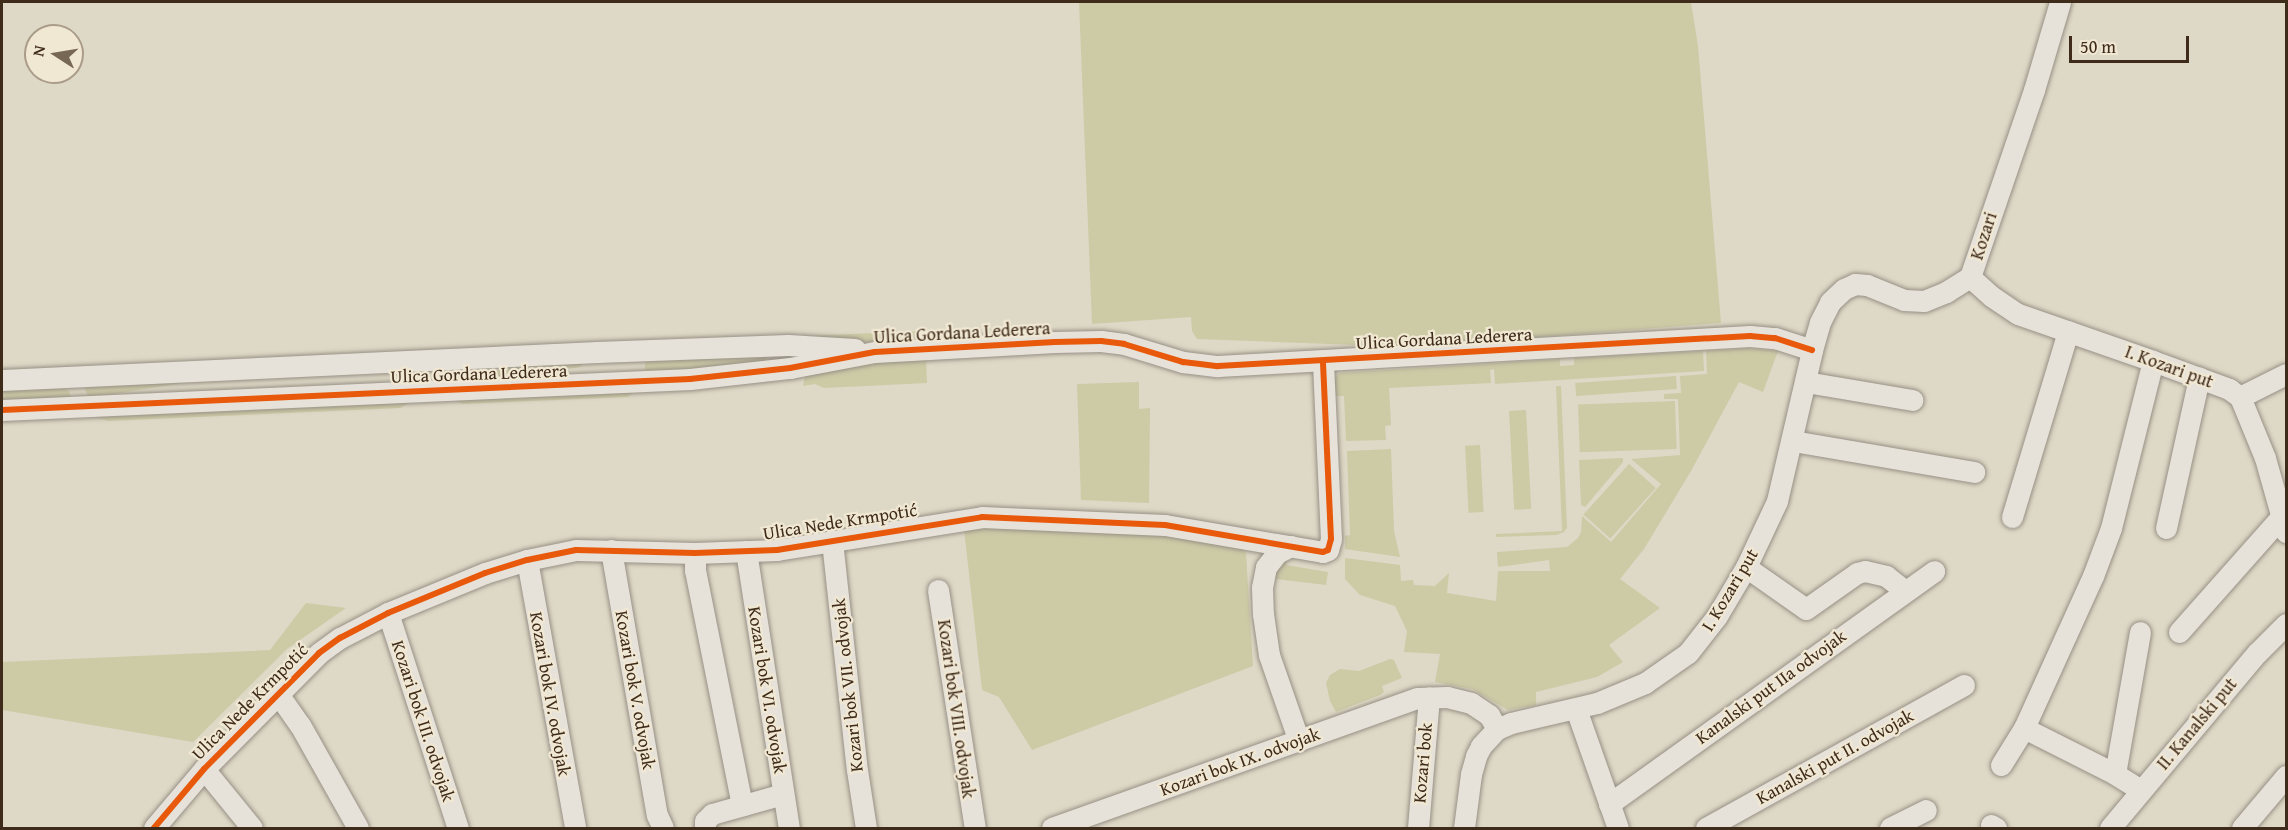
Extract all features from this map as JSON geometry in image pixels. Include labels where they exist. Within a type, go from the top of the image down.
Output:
[{"type":"street","name":"Kozari","points":[[1772,515],[1793,441],[1812,351],[1820,322],[1830,302],[1844,289],[1855,284],[1867,285],[1904,300],[1924,301],[1946,292],[1970,277],[2034,90],[2060,2]]},
{"type":"street","name":"I. Kozari put","points":[[1970,277],[1991,296],[2018,314],[2229,389],[2240,397]]},
{"type":"street","points":[[2012,517],[2068,331]]},
{"type":"street","name":"Ulica Gordana Lederera","points":[[2,381],[788,345],[875,352],[1101,341],[1140,348],[1197,366],[1323,361],[1750,336],[1774,338],[1812,351]]},
{"type":"street","name":"Ulica Gordana Lederera","points":[[2,410],[690,379],[790,368],[875,352]]},
{"type":"street","name":"Ulica Nede Krmpotić","points":[[154,828],[204,769],[319,653],[340,638],[388,613],[485,573],[527,560],[576,550],[695,553],[804,547],[982,517],[1165,525],[1323,552],[1332,546],[1323,361]]},
{"type":"street","points":[[2001,765],[2024,728],[2093,576],[2111,528],[2153,361]]},
{"type":"street","points":[[2179,632],[2284,524],[2265,458],[2240,397],[2286,374]]},
{"type":"street","points":[[2166,528],[2199,378]]},
{"type":"street","points":[[1806,382],[1912,400]]},
{"type":"street","points":[[1793,441],[1974,472]]},
{"type":"street","name":"I. Kozari put","points":[[1497,729],[1510,723],[1576,709],[1633,688],[1670,667],[1688,653],[1717,616],[1746,567],[1772,515]]},
{"type":"street","points":[[1240,537],[1248,543],[1255,557],[1262,588],[1269,656],[1299,741]]},
{"type":"street","name":"Kozari bok VII. odvojak","points":[[832,541],[857,770],[866,828]]},
{"type":"street","points":[[1262,588],[1266,567],[1277,553],[1291,546]]},
{"type":"street","name":"Kozari bok V. odvojak","points":[[611,550],[657,815],[663,828]]},
{"type":"street","name":"Kozari bok VI. odvojak","points":[[746,551],[789,828]]},
{"type":"street","points":[[695,553],[695,570],[742,805]]},
{"type":"street","name":"Kozari bok IV. odvojak","points":[[527,560],[575,828]]},
{"type":"street","points":[[1746,567],[1806,609],[1857,573],[1865,571],[1886,576],[1905,591]]},
{"type":"street","name":"Kanalski put IIa odvojak","points":[[1609,804],[1934,571]]},
{"type":"street","name":"Kozari bok VIII. odvojak","points":[[938,590],[975,828]]},
{"type":"street","name":"Kozari bok III. odvojak","points":[[388,613],[458,828]]},
{"type":"street","name":"II. Kanalski put","points":[[2110,828],[2257,653],[2286,624]]},
{"type":"street","points":[[2115,774],[2140,632]]},
{"type":"street","name":"Kanalski put II. odvojak","points":[[1706,828],[1964,686]]},
{"type":"street","points":[[278,694],[300,725],[358,828]]},
{"type":"street","name":"Kozari bok IX. odvojak","points":[[1052,828],[1405,702],[1429,697],[1459,699],[1471,703],[1489,715],[1497,729]]},
{"type":"street","name":"Kozari bok","points":[[1418,828],[1429,697]]},
{"type":"street","points":[[1576,709],[1618,828]]},
{"type":"street","points":[[2024,728],[2115,774],[2141,790]]},
{"type":"street","points":[[1464,828],[1471,774],[1476,756],[1481,746],[1497,729]]},
{"type":"street","points":[[204,769],[252,828]]},
{"type":"street","points":[[2242,828],[2286,776]]},
{"type":"street","points":[[699,828],[712,814],[783,794]]},
{"type":"street","points":[[1890,828],[1926,810]]},
{"type":"shaded area","points":[[1079,2],[1691,2],[1698,46],[1721,323],[1412,347],[1197,339],[1192,331],[1191,317],[1092,324]]},
{"type":"shaded area","points":[[920,331],[921,341],[844,343],[804,336]]},
{"type":"shaded area","points":[[1749,348],[1778,351],[1763,392],[1739,382],[1691,471],[1644,549],[1620,579],[1660,608],[1609,645],[1623,662],[1597,677],[1536,692],[1536,705],[1508,710],[1472,689],[1435,682],[1440,654],[1404,652],[1407,631],[1395,606],[1360,595],[1345,579],[1345,558],[1400,565],[1401,581],[1413,580],[1414,585],[1435,586],[1449,573],[1447,593],[1496,601],[1498,571],[1550,571],[1549,560],[1498,567],[1497,552],[1567,547],[1578,538],[1581,532],[1582,516],[1611,542],[1661,484],[1631,459],[1680,455],[1678,399],[1664,399],[1664,394],[1681,393],[1680,376],[1707,374],[1706,351]]},
{"type":"shaded area","points":[[1703,351],[1704,371],[1495,384],[1494,369],[1490,370],[1491,383],[1389,388],[1391,425],[1385,426],[1386,440],[1346,441],[1344,396],[1334,396],[1333,379],[1340,373],[1560,359],[1560,366],[1574,365],[1574,358]]},
{"type":"shaded area","points":[[765,356],[767,361],[645,373],[645,360]]},
{"type":"shaded area","points":[[926,358],[927,383],[824,388],[815,384],[803,386],[805,375],[849,363]]},
{"type":"shaded area","points":[[582,362],[582,366],[576,368],[517,371],[488,379],[448,379],[450,376],[482,374],[517,365]]},
{"type":"shaded area","points":[[1676,376],[1677,389],[1576,396],[1575,383]]},
{"type":"shaded area","points":[[207,379],[89,398],[84,387]]},
{"type":"shaded area","points":[[1139,382],[1139,409],[1150,408],[1149,503],[1081,500],[1077,384]]},
{"type":"shaded area","points":[[61,386],[69,391],[71,398],[2,402],[2,388]]},
{"type":"shaded area","points":[[1556,386],[1561,386],[1567,528],[1556,535],[1496,537],[1496,534],[1562,531]]},
{"type":"shaded area","points":[[632,389],[632,394],[628,397],[463,404],[450,399]]},
{"type":"shaded area","points":[[413,401],[400,408],[108,421],[95,417],[97,415]]},
{"type":"shaded area","points":[[1675,401],[1677,449],[1580,452],[1578,404]]},
{"type":"shaded area","points":[[1526,410],[1531,509],[1514,510],[1509,411]]},
{"type":"shaded area","points":[[1480,445],[1484,512],[1469,513],[1465,446]]},
{"type":"shaded area","points":[[1391,449],[1394,531],[1400,557],[1345,549],[1345,536],[1350,535],[1347,451]]},
{"type":"shaded area","points":[[1623,458],[1623,462],[1585,507],[1581,505],[1579,460]]},
{"type":"shaded area","points":[[1629,464],[1656,488],[1610,539],[1583,515]]},
{"type":"shaded area","points":[[1034,525],[1234,542],[1246,553],[1253,666],[1032,750],[999,697],[982,690],[964,529]]},
{"type":"shaded area","points":[[1288,555],[1286,565],[1328,572],[1326,585],[1267,578]]},
{"type":"shaded area","points":[[306,603],[346,608],[287,649],[193,742],[2,710],[2,662],[270,650]]},
{"type":"shaded area","points":[[1390,659],[1394,660],[1402,678],[1382,686],[1384,692],[1380,695],[1336,712],[1330,701],[1326,683],[1330,675],[1340,669],[1359,671]]},
{"type":"cycle path","points":[[2,410],[690,379],[790,368],[875,352],[1055,342],[1101,341],[1124,344],[1183,362],[1218,366],[1750,336],[1775,338],[1812,350]]},
{"type":"cycle path","points":[[154,828],[204,769],[319,653],[340,638],[388,613],[485,573],[527,560],[576,550],[695,553],[777,550],[982,517],[1165,525],[1323,552],[1328,550],[1331,539],[1323,361]]}]
